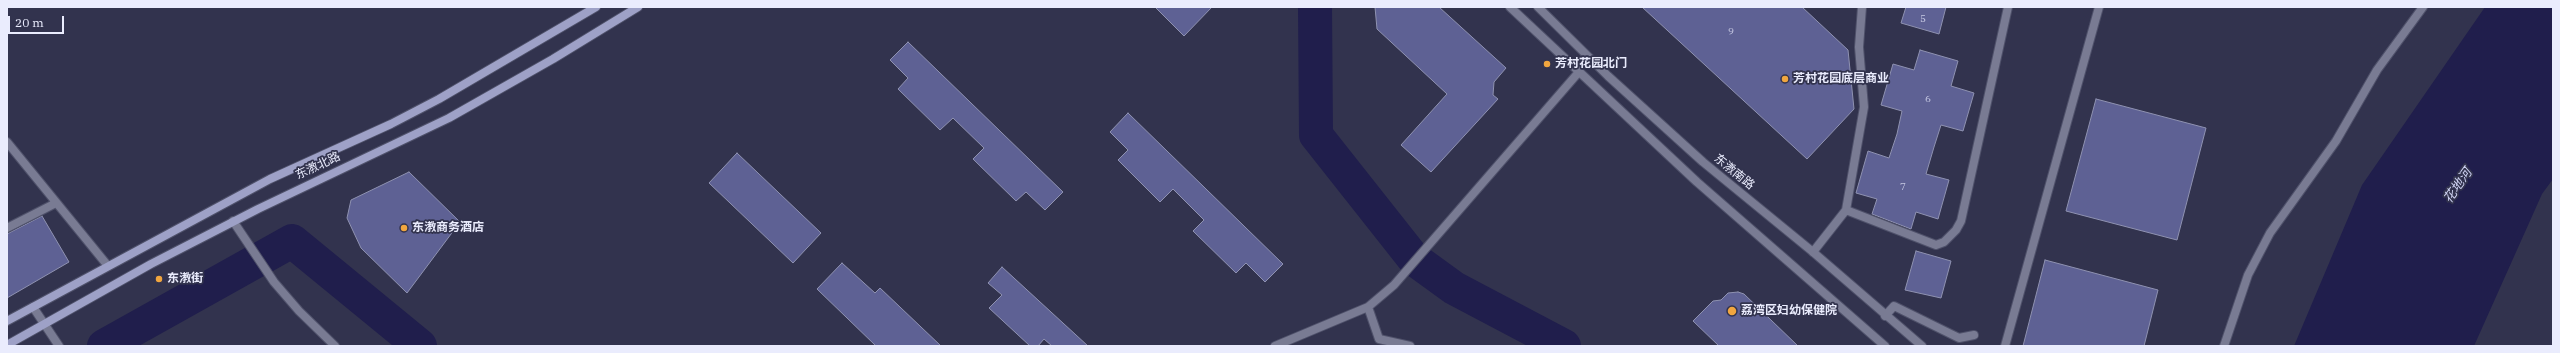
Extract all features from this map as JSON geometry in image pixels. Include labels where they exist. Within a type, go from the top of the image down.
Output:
[{"type":"main road","name":"东漖北路","points":[[7,321],[270,179],[391,124],[439,99],[596,7]]},
{"type":"main road","name":"东漖北路","points":[[7,345],[151,264],[233,221],[328,173],[449,118],[553,59],[638,7]]},
{"type":"street","points":[[1510,7],[1578,73],[1697,182],[1886,346]]},
{"type":"street","name":"东漖南路","points":[[1538,7],[1608,76],[1703,162],[1813,252],[1885,316],[1922,346]]},
{"type":"street","points":[[1813,252],[1846,210],[1864,107],[1859,47],[1862,7]]},
{"type":"street","points":[[1846,210],[1936,245],[1944,242],[1956,230],[1961,221],[2008,7]]},
{"type":"street","points":[[2005,346],[2099,7]]},
{"type":"street","points":[[2224,346],[2248,275],[2270,233],[2336,141],[2377,70],[2423,7]]},
{"type":"street","points":[[1275,346],[1368,307],[1394,285],[1446,223],[1578,73]]},
{"type":"street","points":[[7,142],[108,266]]},
{"type":"street","points":[[7,228],[56,203]]},
{"type":"street","points":[[233,221],[248,246],[274,282],[299,311],[335,346]]},
{"type":"street","points":[[1885,316],[1894,306],[1959,338],[1974,335]]},
{"type":"street","points":[[33,307],[59,346]]},
{"type":"street","points":[[1368,307],[1379,339],[1410,346]]},
{"type":"water","name":"花地河","points":[[2485,7],[2553,7],[2553,179],[2542,194],[2474,346],[2294,346],[2362,185]]},
{"type":"building","points":[[1155,7],[1212,7],[1184,36]]},
{"type":"building","points":[[1375,7],[1439,7],[1506,68],[1494,82],[1493,95],[1498,99],[1431,172],[1401,145],[1447,94],[1377,29]]},
{"type":"building","name":"芳村花园底层商业","points":[[1642,7],[1802,7],[1848,50],[1854,109],[1807,159]]},
{"type":"building","points":[[1906,7],[1946,7],[1939,34],[1901,23]]},
{"type":"building","points":[[908,42],[1063,192],[1045,210],[1026,192],[1016,201],[973,159],[984,148],[953,118],[940,130],[898,89],[908,78],[890,60]]},
{"type":"building","points":[[1920,50],[1958,61],[1951,86],[1974,93],[1963,131],[1941,125],[1926,174],[1949,180],[1938,219],[1916,212],[1911,229],[1872,214],[1877,199],[1856,193],[1868,151],[1889,158],[1897,134],[1902,111],[1881,105],[1893,64],[1914,70]]},
{"type":"building","points":[[2096,99],[2206,128],[2177,240],[2066,211]]},
{"type":"building","points":[[1128,113],[1283,264],[1265,282],[1246,263],[1236,273],[1193,231],[1204,220],[1173,189],[1160,202],[1118,160],[1128,150],[1110,132]]},
{"type":"building","points":[[737,153],[821,233],[793,263],[709,183]]},
{"type":"building","name":"东漖商务酒店","points":[[409,172],[460,222],[407,293],[361,248],[347,218],[351,200]]},
{"type":"building","points":[[42,216],[69,262],[7,298],[7,234]]},
{"type":"building","points":[[1916,251],[1951,261],[1941,298],[1905,290]]},
{"type":"building","points":[[2045,260],[2158,290],[2144,346],[2023,346]]},
{"type":"building","points":[[842,263],[875,293],[880,288],[941,346],[876,346],[817,289]]},
{"type":"building","points":[[1002,267],[1088,346],[1052,346],[1044,339],[1038,346],[1030,346],[989,308],[1002,295],[988,283]]},
{"type":"building","name":"荔湾区妇幼保健院","points":[[1738,292],[1744,294],[1798,346],[1719,346],[1693,321],[1713,301],[1721,300],[1728,293]]},
{"type":"waterway","points":[[1315,7],[1316,135],[1414,259],[1454,288],[1564,346]]},
{"type":"waterway","points":[[104,346],[292,241],[420,346]]},
{"type":"place","name":"芳村花园北门","points":[[1547,64]]},
{"type":"place","name":"芳村花园底层商业","points":[[1785,79]]},
{"type":"place","name":"东漖商务酒店","points":[[404,228]]},
{"type":"place","name":"东漖街","points":[[159,279]]},
{"type":"place","name":"荔湾区妇幼保健院","points":[[1732,311]]}]
